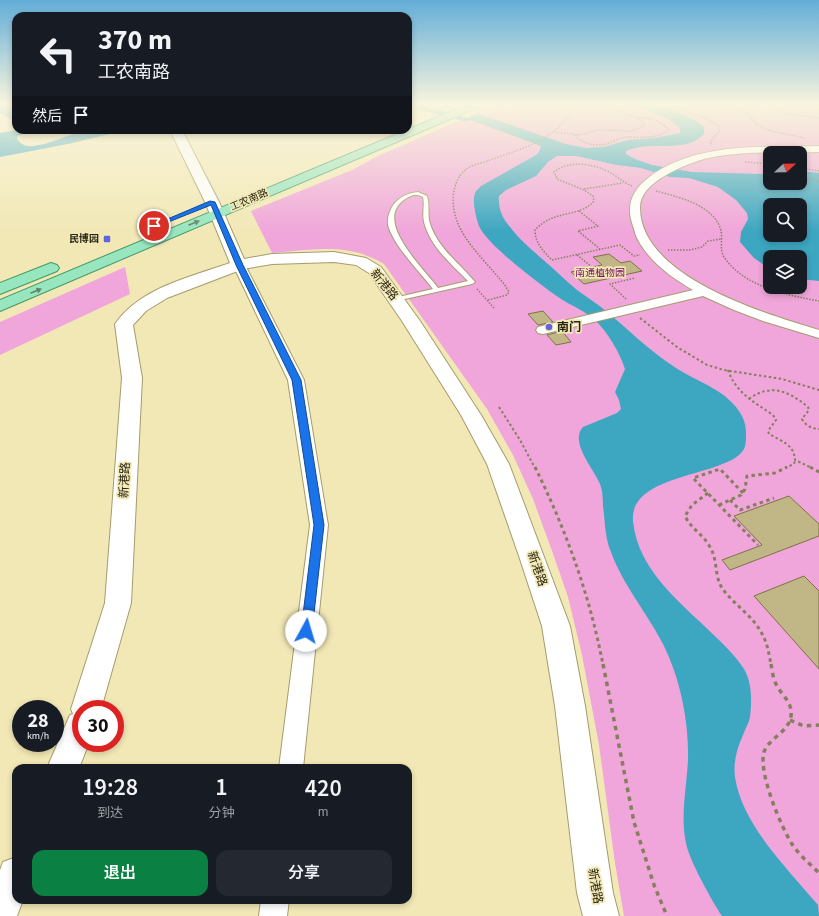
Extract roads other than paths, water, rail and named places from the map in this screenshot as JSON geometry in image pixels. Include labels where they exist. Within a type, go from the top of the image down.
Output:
[{"type":"main road","name":"工农南路","points":[[183,214],[215,207],[369,147]]},
{"type":"main road","name":"工农南路","points":[[0,306],[215,207],[329,152]]},
{"type":"main road","points":[[0,289],[66,262]]},
{"type":"street","points":[[184,147],[215,207],[239,265],[296,380],[319,525],[290,764]]},
{"type":"street","points":[[819,149],[744,151],[692,160],[676,166],[650,181],[639,193],[635,204],[637,226],[641,237],[649,250],[669,268],[703,292],[767,319],[819,334]]},
{"type":"street","name":"新港路","points":[[89,700],[118,603],[132,378],[124,324],[140,307],[161,294],[239,265],[272,259],[334,257],[360,261],[375,270],[396,299],[471,415],[498,464],[523,529],[556,626],[570,706],[595,893],[601,916]]},
{"type":"street","points":[[543,330],[703,292]]},
{"type":"street","points":[[65,764],[72,747]]},
{"type":"street","points":[[0,912],[12,884]]},
{"type":"street","points":[[273,916],[274,904]]},
{"type":"lane","points":[[396,299],[472,282],[436,242],[429,230],[425,216],[425,196],[418,193],[408,195],[391,211],[389,218],[397,237],[438,290]]},
{"type":"water","points":[[0,147],[54,147],[0,157]]},
{"type":"water","points":[[541,147],[586,148],[642,147],[626,151],[626,154],[652,165],[692,172],[763,174],[763,190],[807,190],[807,172],[819,173],[819,281],[807,280],[807,250],[763,250],[763,264],[754,258],[740,242],[741,232],[748,219],[747,213],[736,200],[718,187],[689,178],[670,177],[641,168],[617,165],[576,156],[557,156],[548,162],[536,176],[506,190],[499,196],[499,200],[500,209],[507,224],[529,247],[568,282],[601,307],[647,347],[666,361],[721,393],[736,407],[743,418],[746,430],[745,446],[735,458],[720,465],[662,484],[647,493],[636,505],[633,521],[637,540],[653,573],[678,601],[719,640],[747,674],[751,692],[750,717],[737,750],[735,761],[735,777],[739,795],[756,829],[768,846],[818,905],[819,916],[722,916],[701,880],[691,859],[684,833],[684,801],[688,745],[685,715],[679,685],[669,657],[657,632],[622,576],[611,552],[606,533],[600,484],[584,456],[579,440],[579,433],[583,427],[617,413],[621,409],[615,392],[625,369],[613,343],[595,320],[552,293],[493,244],[479,226],[474,205],[475,193],[481,186],[536,155]]},
{"type":"place","name":"民博园","points":[[107,239]]},
{"type":"place","name":"南门","points":[[549,327]]},
{"type":"park label","name":"南通植物园","points":[[600,273]]}]
